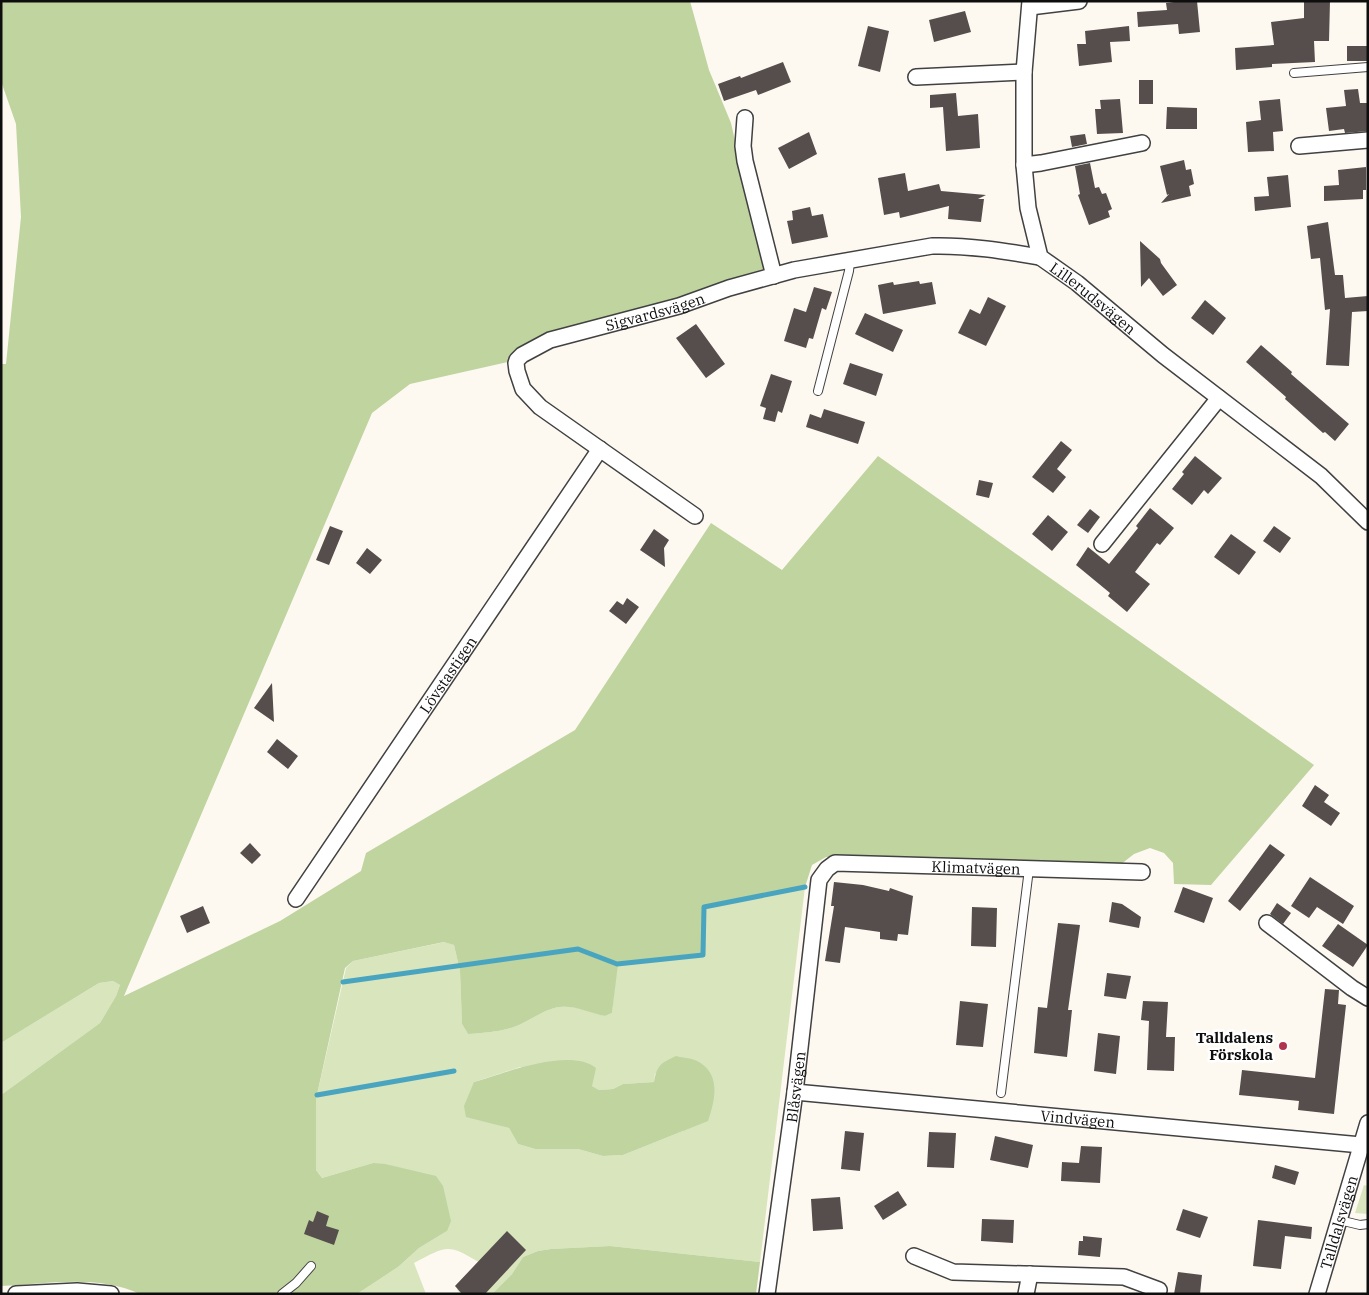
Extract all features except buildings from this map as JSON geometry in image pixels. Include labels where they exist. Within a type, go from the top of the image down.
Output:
[{"type":"street","name":"Lillerudsvägen","points":[[1079,1],[1030,4],[1024,72],[1024,165],[1028,208],[1040,256],[1077,283],[1163,355],[1321,476],[1368,522]]},
{"type":"street","points":[[916,78],[1024,72]]},
{"type":"street","points":[[745,118],[743,146],[745,161],[774,276]]},
{"type":"street","points":[[1299,146],[1368,140]]},
{"type":"street","points":[[1024,165],[1142,142]]},
{"type":"street","name":"Sigvardsvägen","points":[[695,516],[540,407],[523,389],[516,371],[518,358],[550,340],[679,306],[729,288],[794,270],[932,246],[989,249],[1040,256]]},
{"type":"street","points":[[1102,544],[1219,398]]},
{"type":"street","name":"Lövstastigen","points":[[296,900],[600,449]]},
{"type":"street","name":"Klimatvägen","points":[[819,880],[827,869],[835,863],[1142,872]]},
{"type":"street","name":"Blåsvägen","points":[[767,1294],[795,1092],[819,880]]},
{"type":"street","points":[[1267,923],[1352,988],[1368,998]]},
{"type":"street","name":"Vindvägen","points":[[795,1092],[1361,1145]]},
{"type":"street","name":"Talldalsvägen","points":[[1317,1294],[1368,1123]]},
{"type":"street","points":[[914,1256],[953,1272],[1124,1277],[1158,1290]]},
{"type":"street","points":[[1026,1294],[1030,1274]]},
{"type":"street","points":[[16,1294],[77,1291],[111,1294]]},
{"type":"lane","points":[[1294,73],[1368,67]]},
{"type":"lane","points":[[818,391],[850,261]]},
{"type":"lane","points":[[1001,1093],[1029,869]]},
{"type":"lane","points":[[1339,1220],[1360,1225],[1368,1224]]},
{"type":"lane","points":[[282,1294],[296,1283],[311,1266]]},
{"type":"green space","points":[[1,1],[690,1],[709,70],[731,123],[766,278],[586,330],[517,360],[410,384],[372,413],[124,996],[280,921],[361,871],[366,853],[575,730],[711,523],[782,570],[878,456],[1314,765],[1211,885],[1174,884],[1173,863],[1164,853],[1150,848],[1134,854],[1120,865],[826,857],[812,865],[805,887],[704,907],[703,955],[618,964],[612,1013],[605,1016],[577,1008],[560,1007],[548,1010],[520,1025],[508,1029],[468,1034],[462,1024],[460,971],[454,945],[444,942],[353,961],[345,968],[316,1099],[316,1170],[322,1178],[373,1163],[436,1176],[443,1186],[451,1221],[447,1231],[419,1248],[398,1267],[357,1294],[140,1294],[107,1284],[89,1282],[54,1282],[1,1286],[1,1095],[100,1023],[116,996],[120,985],[113,981],[99,983],[1,1043],[1,364],[6,364],[21,217],[16,124],[1,81]]},
{"type":"green space","points":[[805,887],[760,1262],[610,1246],[551,1249],[538,1251],[523,1257],[512,1274],[492,1294],[461,1294],[457,1290],[480,1263],[460,1252],[447,1249],[414,1263],[426,1294],[357,1294],[398,1267],[419,1248],[447,1231],[373,1163],[322,1178],[316,1170],[316,1099],[346,968],[353,961],[445,942],[454,945],[460,971],[462,1024],[468,1034],[508,1029],[520,1025],[548,1010],[560,1007],[577,1008],[605,1016],[612,1013],[617,964],[703,955],[704,907]],"holes":[[[520,1067],[592,1086],[599,1090],[613,1089],[623,1084],[654,1082],[655,1073],[683,1131],[623,1155],[603,1156],[578,1149],[535,1149],[518,1144],[509,1128],[495,1124],[474,1082]]]},
{"type":"green space","points":[[113,981],[120,985],[116,996],[100,1023],[1,1095],[1,1043],[99,983]]},
{"type":"green space","points":[[676,1056],[697,1061],[706,1067],[711,1074],[714,1097],[708,1121],[623,1155],[603,1156],[578,1149],[535,1149],[518,1144],[509,1128],[466,1117],[464,1106],[474,1082],[519,1068],[554,1061],[570,1060],[585,1062],[596,1068],[592,1086],[599,1090],[613,1089],[623,1084],[654,1082],[660,1065]]},
{"type":"green space","points":[[1364,1185],[1368,1186],[1368,1214],[1355,1213]]},
{"type":"green space","points":[[610,1246],[760,1262],[756,1294],[492,1294],[512,1274],[523,1257],[538,1251],[551,1249]]},
{"type":"waterway","points":[[343,982],[578,949],[617,964],[703,955],[704,907],[805,887]]},
{"type":"waterway","points":[[317,1095],[454,1071]]},
{"type":"place","name":"Talldalens Förskola","points":[[1283,1046]]}]
